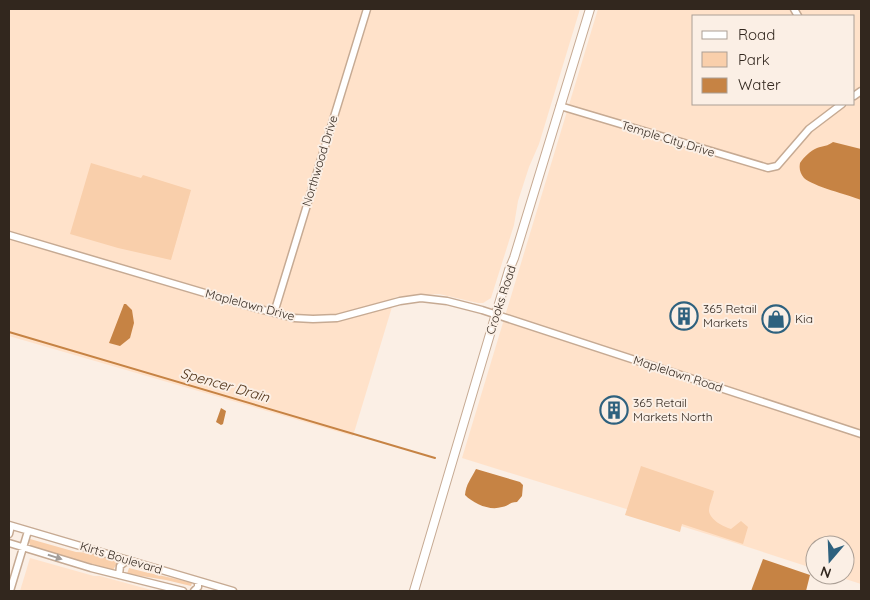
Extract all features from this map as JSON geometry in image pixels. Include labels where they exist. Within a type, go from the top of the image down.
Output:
[{"type":"main road","name":"Crooks Road","points":[[414,591],[590,9]]},
{"type":"street","name":"Northwood Drive","points":[[274,314],[367,9]]},
{"type":"street","name":"Temple City Drive","points":[[560,106],[768,168],[777,166],[810,129],[841,105]]},
{"type":"street","name":"Maplelawn Drive","points":[[9,235],[274,314],[304,319],[347,316],[400,301],[421,298],[448,301],[496,315]]},
{"type":"street","name":"Maplelawn Road","points":[[496,315],[861,434]]},
{"type":"street","name":"Kirts Boulevard","points":[[10,525],[233,591]]},
{"type":"street","points":[[9,534],[10,525]]},
{"type":"street","points":[[10,591],[28,531]]},
{"type":"street","name":"Kirts Boulevard","points":[[9,543],[119,575],[183,591]]},
{"type":"street","points":[[119,575],[119,569],[122,564],[131,561]]},
{"type":"street","points":[[194,591],[198,587],[198,581]]},
{"type":"shaded area","points":[[9,9],[580,9],[539,144],[518,201],[514,225],[491,298],[483,303],[478,303],[439,294],[395,297],[353,436],[9,336]]},
{"type":"shaded area","points":[[598,9],[861,9],[861,584],[855,582],[855,535],[805,535],[805,566],[462,458]]},
{"type":"shaded area","points":[[30,558],[94,576],[155,591],[20,591]]},
{"type":"green space","points":[[91,163],[141,178],[143,175],[191,190],[171,260],[118,248],[70,234]]},
{"type":"green space","points":[[641,466],[714,491],[709,509],[710,514],[718,523],[725,527],[731,529],[741,521],[748,527],[743,544],[682,524],[680,532],[625,515]]},
{"type":"green space","points":[[28,540],[76,552],[92,553],[118,562],[113,570],[33,547]]},
{"type":"green space","points":[[129,568],[192,583],[191,586],[127,574]]},
{"type":"water","points":[[833,142],[861,149],[861,200],[808,181],[802,174],[800,163],[805,156],[814,149]]},
{"type":"water","points":[[124,304],[132,310],[134,323],[130,338],[120,346],[109,343]]},
{"type":"water","points":[[221,408],[226,411],[223,424],[221,425],[216,422]]},
{"type":"water","points":[[476,469],[520,482],[523,485],[522,496],[517,502],[497,508],[482,506],[473,501],[465,495]]},
{"type":"water","points":[[763,559],[805,573],[805,585],[808,585],[806,591],[751,591]]},
{"type":"waterway","name":"Spencer Drain","points":[[9,332],[435,458]]},
{"type":"place","name":"365 Retail Markets","points":[[684,316]]},
{"type":"place","name":"Kia","points":[[776,319]]},
{"type":"place","name":"365 Retail Markets North","points":[[614,410]]}]
